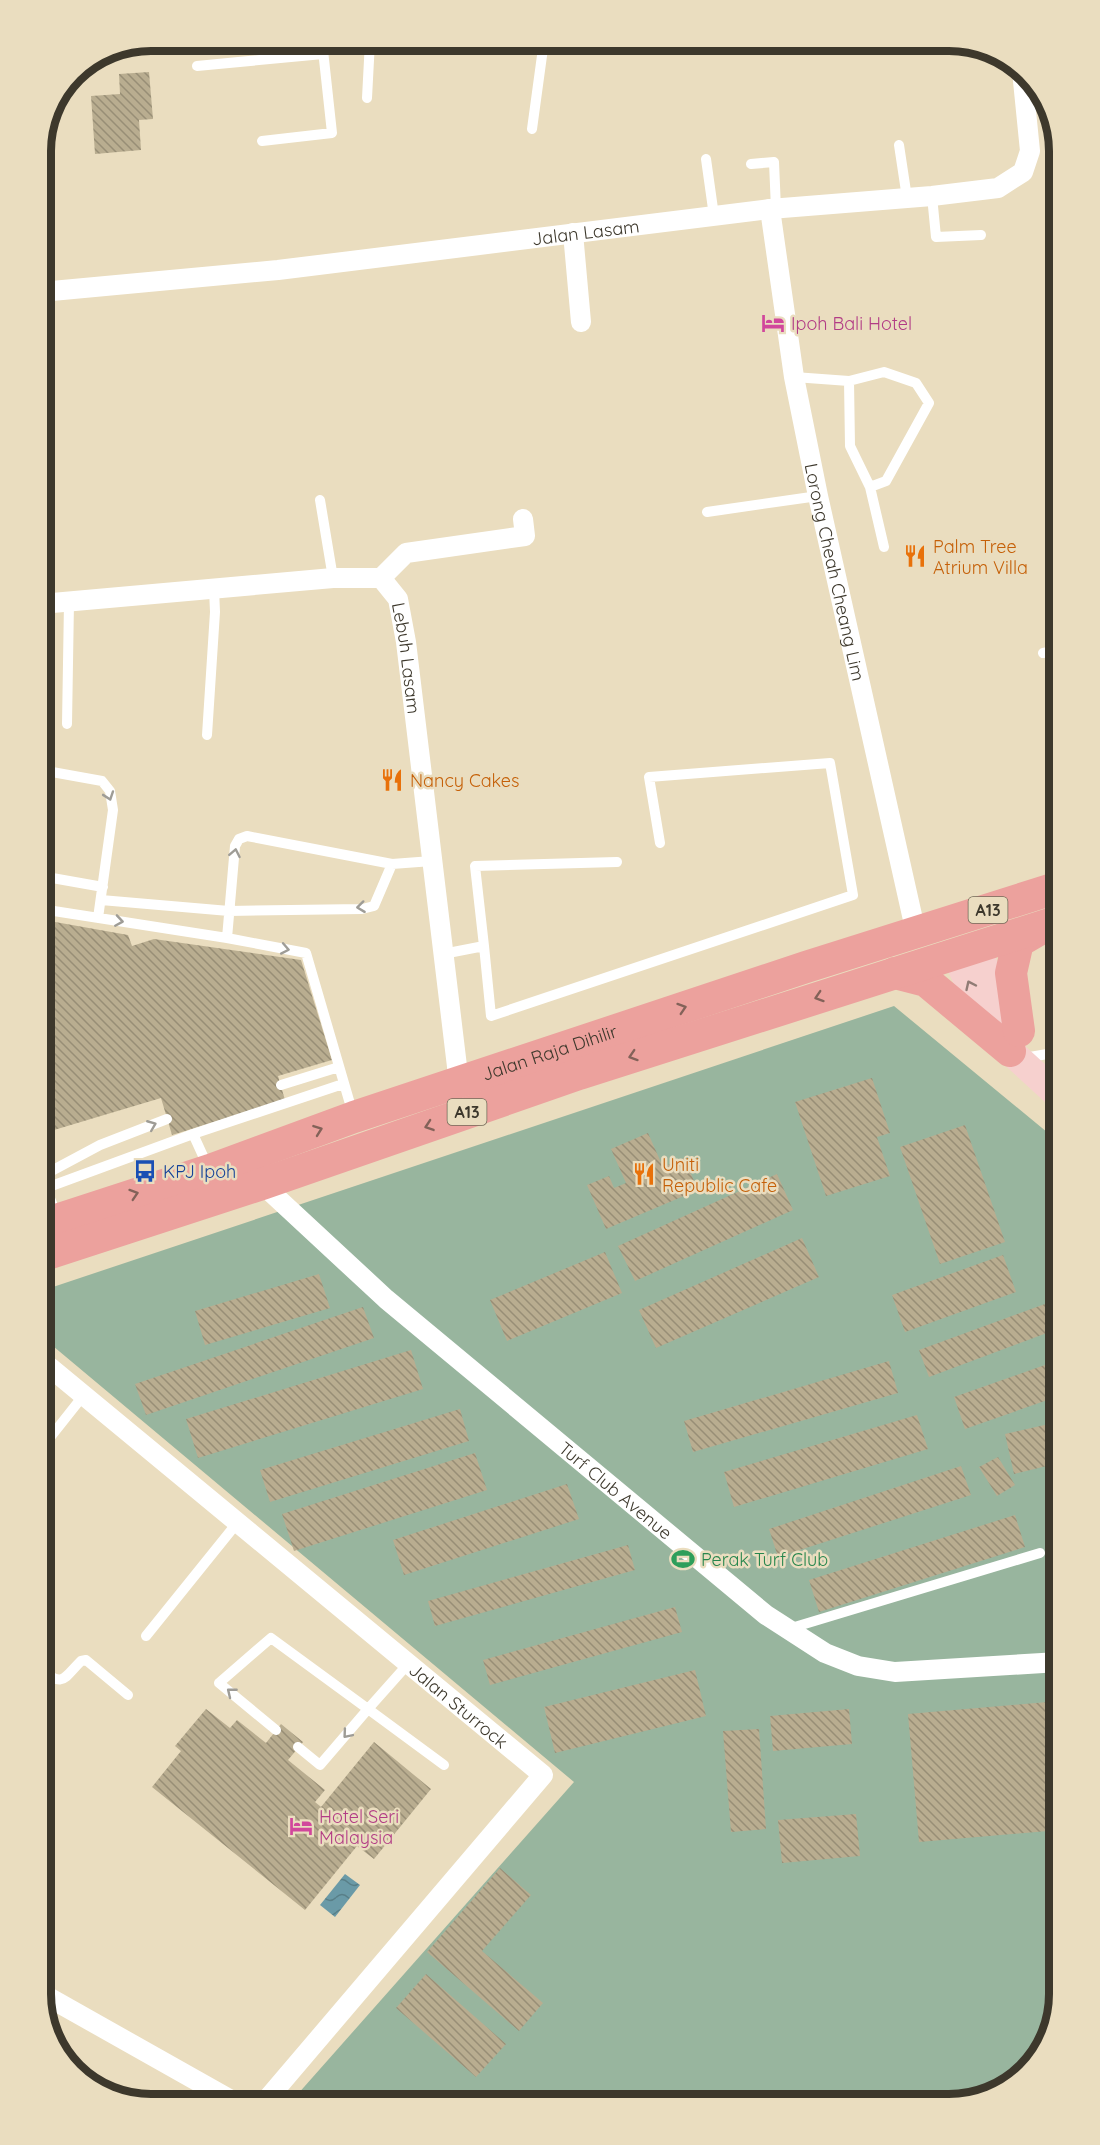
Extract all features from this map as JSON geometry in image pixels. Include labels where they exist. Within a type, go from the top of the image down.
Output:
[{"type":"main road","name":"Jalan Raja Dihilir","points":[[51,1222],[210,1170],[354,1117],[806,967],[1049,892]]},
{"type":"main road","points":[[806,967],[849,969],[869,965],[953,938],[964,947],[979,924],[1049,902]]},
{"type":"main road","name":"Jalan Raja Dihilir","points":[[51,1253],[262,1184],[579,1074],[895,973],[964,947],[1049,924]]},
{"type":"main road","points":[[1029,1050],[1011,973],[1018,942],[1049,925]]},
{"type":"main road","points":[[895,973],[926,981],[1029,1050]]},
{"type":"main road","points":[[51,1222],[87,1226],[204,1203]]},
{"type":"street","name":"Jalan Lasam","points":[[51,291],[278,270],[773,209],[932,196],[998,188],[1023,172],[1030,151],[1023,84]]},
{"type":"street","name":"Lorong Cheah Cheang Lim","points":[[773,209],[794,376],[818,496],[916,933]]},
{"type":"street","points":[[573,233],[581,322]]},
{"type":"street","points":[[381,578],[406,553],[525,536],[523,519]]},
{"type":"street","name":"Lebuh Lasam","points":[[51,603],[333,578],[381,578],[398,599],[406,642],[459,1083]]},
{"type":"street","points":[[964,947],[1049,1081]]},
{"type":"street","points":[[1029,1050],[1049,1069]]},
{"type":"street","name":"Turf Club Avenue","points":[[262,1184],[386,1299],[766,1614],[825,1653],[858,1666],[895,1672],[1049,1663]]},
{"type":"street","name":"Jalan Sturrock","points":[[51,1369],[543,1775],[272,2094]]},
{"type":"street","points":[[52,1999],[220,2094]]},
{"type":"lane","points":[[262,141],[332,133],[323,51]]},
{"type":"lane","points":[[368,98],[370,51]]},
{"type":"lane","points":[[532,129],[543,51]]},
{"type":"lane","points":[[196,66],[323,54]]},
{"type":"lane","points":[[899,145],[907,198]]},
{"type":"lane","points":[[706,159],[714,216]]},
{"type":"lane","points":[[751,164],[774,162],[773,209]]},
{"type":"lane","points":[[932,196],[936,237],[981,235]]},
{"type":"lane","points":[[794,376],[849,381],[884,372],[916,383],[929,403],[886,481],[870,487]]},
{"type":"lane","points":[[849,381],[850,446],[870,487],[884,547]]},
{"type":"lane","points":[[707,512],[818,496]]},
{"type":"lane","points":[[321,500],[333,578]]},
{"type":"lane","points":[[207,735],[215,612],[214,589]]},
{"type":"lane","points":[[67,724],[69,602]]},
{"type":"lane","points":[[1043,653],[1049,652]]},
{"type":"lane","points":[[618,862],[475,867],[491,1016],[853,895],[830,763],[649,777],[660,843]]},
{"type":"lane","points":[[51,772],[102,780],[110,791],[113,810],[98,918]]},
{"type":"lane","points":[[227,938],[235,846],[239,839],[247,836],[393,864],[432,861]]},
{"type":"lane","points":[[101,900],[229,911],[362,909],[374,906],[393,864]]},
{"type":"lane","points":[[51,878],[103,887]]},
{"type":"lane","points":[[51,911],[227,938],[306,953],[354,1117]]},
{"type":"lane","points":[[443,954],[484,946]]},
{"type":"lane","points":[[281,1085],[339,1067]]},
{"type":"lane","points":[[51,1186],[193,1134],[343,1084]]},
{"type":"lane","points":[[51,1169],[100,1145],[167,1119]]},
{"type":"lane","points":[[193,1134],[210,1170]]},
{"type":"lane","points":[[51,1435],[82,1396]]},
{"type":"lane","points":[[146,1636],[237,1523]]},
{"type":"lane","points":[[788,1629],[1040,1553]]},
{"type":"lane","points":[[276,1730],[219,1683],[271,1638],[444,1765]]},
{"type":"lane","points":[[51,1678],[57,1681],[62,1679],[81,1661],[86,1660],[128,1695]]},
{"type":"lane","points":[[298,1747],[320,1765],[408,1664]]},
{"type":"green space","name":"Perak Turf Club","points":[[894,1006],[1049,1134],[1049,1994],[1046,2020],[1032,2050],[1005,2077],[969,2092],[949,2094],[298,2094],[574,1782],[51,1344],[51,1288]]},
{"type":"water","points":[[345,1874],[360,1885],[335,1917],[320,1905]]},
{"type":"building","points":[[149,72],[153,119],[139,120],[141,150],[95,154],[91,96],[120,94],[119,74]]},
{"type":"building","points":[[51,921],[128,935],[132,946],[154,939],[301,960],[332,1060],[278,1076],[285,1100],[172,1135],[161,1098],[51,1131]]},
{"type":"building","points":[[872,1078],[890,1133],[877,1137],[890,1176],[826,1196],[795,1102]]},
{"type":"building","points":[[965,1125],[1005,1242],[940,1264],[900,1147]]},
{"type":"building","points":[[648,1133],[663,1167],[684,1158],[698,1190],[606,1229],[587,1185],[609,1176],[614,1188],[626,1183],[611,1149]]},
{"type":"building","points":[[777,1174],[793,1210],[635,1281],[618,1246]]},
{"type":"building","points":[[802,1238],[819,1277],[656,1348],[639,1310]]},
{"type":"building","points":[[605,1252],[622,1293],[507,1341],[490,1300]]},
{"type":"building","points":[[1003,1255],[1016,1292],[905,1332],[892,1295]]},
{"type":"building","points":[[319,1274],[330,1308],[205,1345],[195,1311]]},
{"type":"building","points":[[1045,1304],[1049,1314],[1049,1332],[929,1377],[919,1350]]},
{"type":"building","points":[[363,1307],[374,1338],[146,1415],[135,1384]]},
{"type":"building","points":[[411,1350],[423,1389],[198,1458],[186,1419]]},
{"type":"building","points":[[889,1361],[898,1393],[693,1452],[684,1421]]},
{"type":"building","points":[[1049,1364],[1049,1400],[965,1429],[954,1397]]},
{"type":"building","points":[[460,1409],[469,1441],[270,1502],[260,1470]]},
{"type":"building","points":[[917,1415],[928,1449],[734,1507],[724,1472]]},
{"type":"building","points":[[1049,1424],[1049,1465],[1014,1474],[1005,1434]]},
{"type":"building","points":[[475,1453],[487,1490],[294,1551],[282,1514]]},
{"type":"building","points":[[998,1457],[1015,1485],[997,1496],[979,1467]]},
{"type":"building","points":[[961,1466],[971,1495],[778,1557],[769,1529]]},
{"type":"building","points":[[567,1484],[579,1519],[404,1575],[393,1540]]},
{"type":"building","points":[[1015,1515],[1025,1547],[819,1612],[809,1580]]},
{"type":"building","points":[[628,1545],[635,1570],[435,1626],[428,1601]]},
{"type":"building","points":[[675,1607],[682,1632],[490,1685],[483,1660]]},
{"type":"building","points":[[695,1670],[706,1716],[555,1753],[544,1707]]},
{"type":"building","points":[[1049,1702],[1049,1831],[919,1842],[908,1714]]},
{"type":"building","name":"Hotel Seri Malaysia","points":[[206,1709],[230,1728],[237,1720],[266,1743],[281,1724],[303,1742],[288,1760],[325,1790],[315,1802],[321,1807],[374,1742],[431,1789],[374,1859],[357,1846],[305,1910],[152,1787],[181,1751],[175,1746]]},
{"type":"building","points":[[849,1709],[852,1744],[773,1751],[770,1716]]},
{"type":"building","points":[[759,1729],[766,1829],[731,1832],[723,1731]]},
{"type":"building","points":[[856,1814],[860,1856],[782,1863],[778,1820]]},
{"type":"building","points":[[500,1868],[531,1895],[482,1951],[543,2003],[519,2031],[427,1952]]},
{"type":"building","points":[[426,1974],[506,2044],[476,2077],[396,2008]]},
{"type":"place","name":"Ipoh Bali Hotel","points":[[773,323]]},
{"type":"place","name":"Palm Tree Atrium Villa","points":[[915,556]]},
{"type":"place","name":"Nancy Cakes","points":[[392,780]]},
{"type":"place","name":"KPJ Ipoh","points":[[145,1171]]},
{"type":"place","name":"Uniti Republic Cafe","points":[[644,1174]]},
{"type":"place","name":"Perak Turf Club","points":[[683,1559]]},
{"type":"place","name":"Hotel Seri Malaysia","points":[[301,1826]]}]
